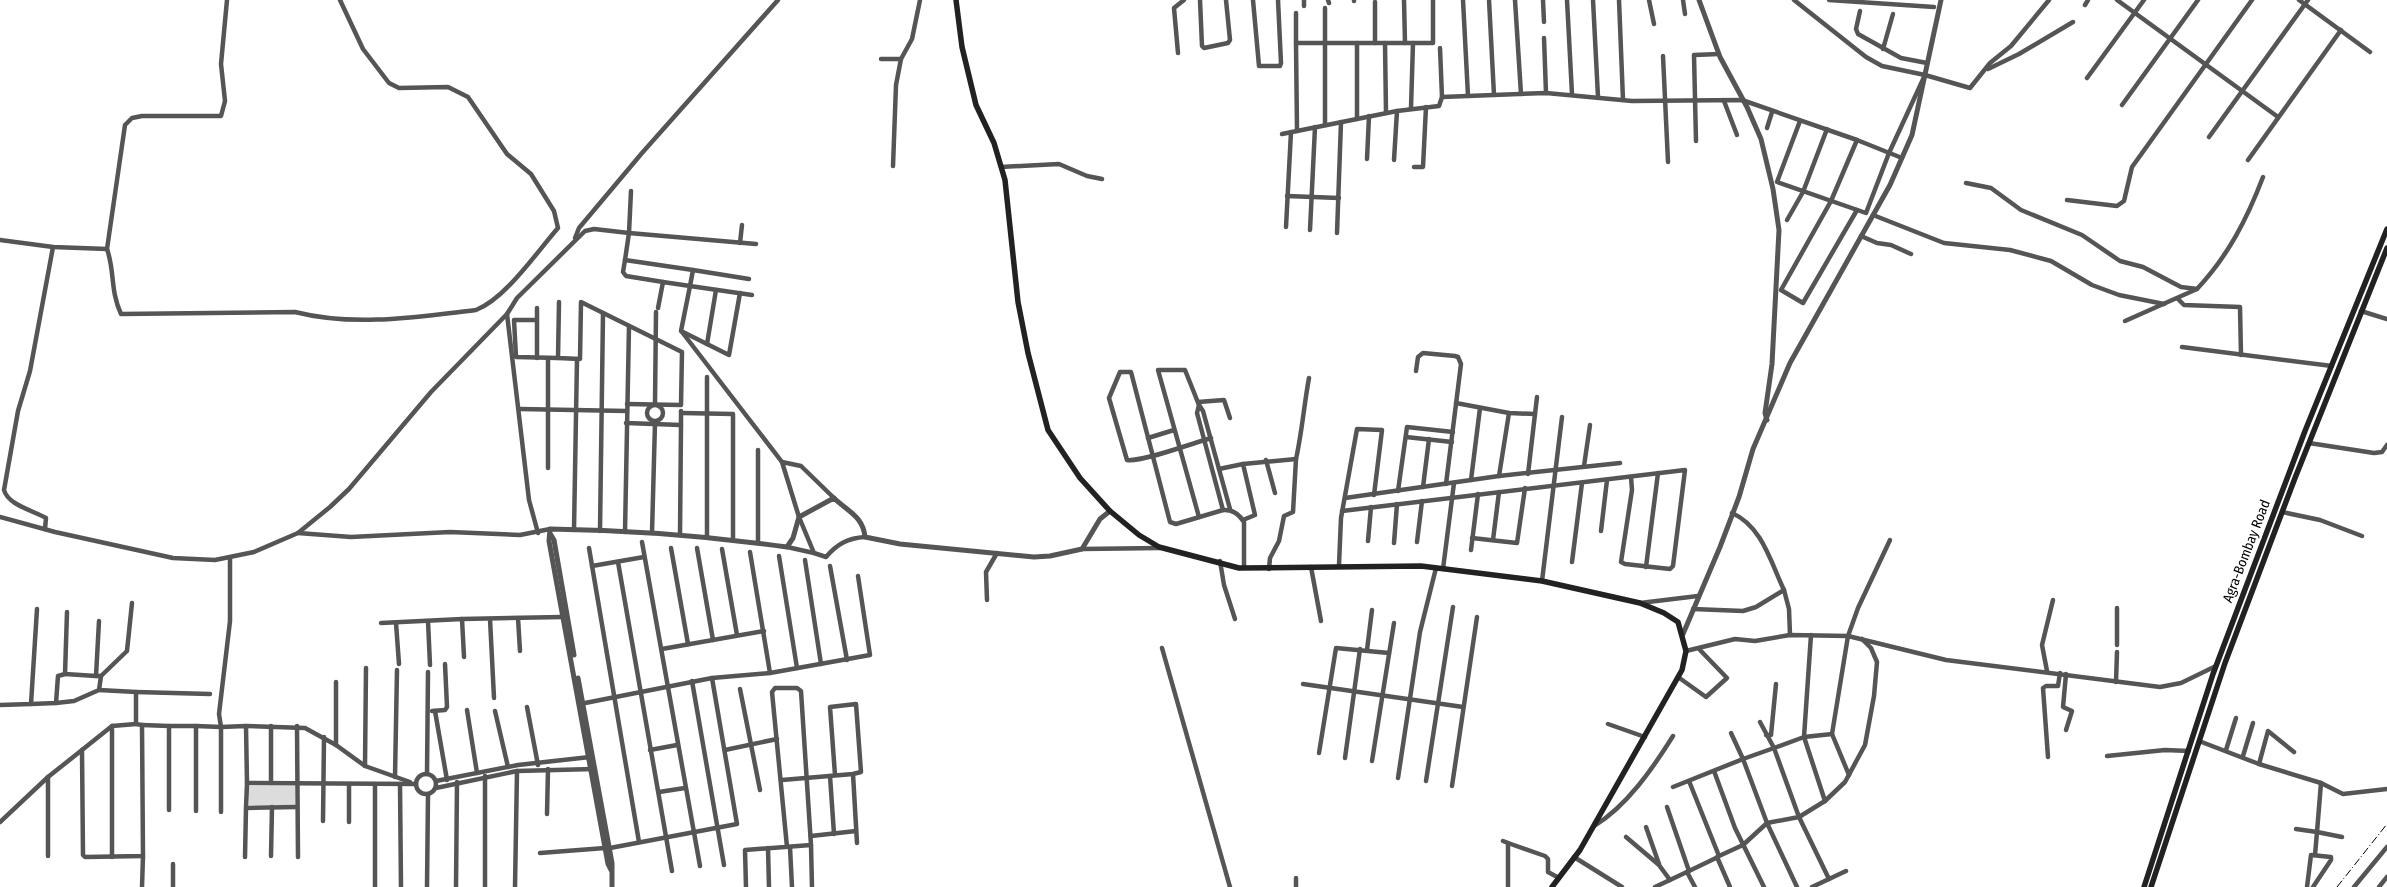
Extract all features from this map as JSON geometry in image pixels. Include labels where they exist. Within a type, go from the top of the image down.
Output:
[{"type":"main road","points":[[956,0],[962,47],[976,105],[990,132],[1005,180],[1018,302],[1048,430],[1080,478],[1110,511],[1140,535],[1161,548],[1220,561],[1242,568],[1269,569],[1339,565],[1439,568],[1542,581],[1640,602],[1678,622],[1683,634],[1686,652],[1678,677],[1594,826],[1552,887]]},
{"type":"main road","name":"Agra-Bombay Road","points":[[2144,887],[2216,666],[2293,460],[2387,229]]},
{"type":"main road","name":"Agra-Bombay Road","points":[[2151,887],[2219,679],[2309,442],[2387,248]]},
{"type":"main road","points":[[2212,677],[2219,679]]},
{"type":"street","points":[[227,0],[221,64],[224,84],[223,113],[218,117],[207,118],[142,116],[132,118],[125,125],[107,249],[110,258],[114,296],[120,312],[124,315],[295,312],[315,317],[346,319],[418,317],[481,308],[491,302],[513,280],[558,228],[554,211],[531,174],[507,154],[468,97],[448,87],[399,88],[389,83],[363,49],[340,0]]},
{"type":"street","points":[[574,239],[579,228],[642,153],[778,0]]},
{"type":"street","points":[[893,166],[896,85],[902,59],[912,39],[920,0]]},
{"type":"street","points":[[1178,53],[1174,8],[1184,0]]},
{"type":"street","points":[[1200,0],[1202,46],[1204,48],[1228,43],[1230,40],[1226,0]]},
{"type":"street","points":[[1253,0],[1259,66],[1280,66],[1278,0]]},
{"type":"street","points":[[1304,0],[1304,6]]},
{"type":"street","points":[[1404,0],[1405,43]]},
{"type":"street","points":[[1296,43],[1433,43],[1433,0]]},
{"type":"street","points":[[1463,0],[1468,96]]},
{"type":"street","points":[[1489,0],[1494,95]]},
{"type":"street","points":[[1515,0],[1521,94]]},
{"type":"street","points":[[1543,0],[1544,22]]},
{"type":"street","points":[[1567,0],[1572,94]]},
{"type":"street","points":[[1593,0],[1598,97]]},
{"type":"street","points":[[1619,0],[1623,100]]},
{"type":"street","points":[[1649,0],[1654,24]]},
{"type":"street","points":[[1683,0],[1685,14]]},
{"type":"street","points":[[1699,0],[1718,54],[1747,107],[1765,149],[1779,230],[1772,364],[1765,413],[1767,420]]},
{"type":"street","points":[[1794,0],[1866,57],[1882,66],[1926,69]]},
{"type":"street","points":[[1830,0],[1914,3],[1934,7]]},
{"type":"street","points":[[1683,634],[1732,514],[1753,450],[1790,363],[1873,215],[1912,135],[1941,0]]},
{"type":"street","points":[[1860,11],[1856,32],[1883,49],[1970,88],[1990,63],[2011,46],[2049,0]]},
{"type":"street","points":[[2085,5],[2088,0]]},
{"type":"street","points":[[2117,0],[2278,117]]},
{"type":"street","points":[[2087,78],[2144,0]]},
{"type":"street","points":[[2122,105],[2198,0]]},
{"type":"street","points":[[2067,200],[2117,206],[2124,201],[2132,167],[2252,0]]},
{"type":"street","points":[[2299,0],[2370,52]]},
{"type":"street","points":[[2209,136],[2308,0]]},
{"type":"street","points":[[1375,2],[1375,43]]},
{"type":"street","points":[[1325,8],[1325,125]]},
{"type":"street","points":[[1296,13],[1297,131]]},
{"type":"street","points":[[1883,49],[1892,14]]},
{"type":"street","points":[[1987,69],[2019,54],[2073,22]]},
{"type":"street","points":[[2248,160],[2341,30]]},
{"type":"street","points":[[1544,38],[1546,93]]},
{"type":"street","points":[[1357,119],[1358,43]]},
{"type":"street","points":[[1385,43],[1386,113]]},
{"type":"street","points":[[1411,108],[1413,43]]},
{"type":"street","points":[[1282,134],[1411,108],[1439,106],[1442,97],[1440,48]]},
{"type":"street","points":[[1696,141],[1694,55],[1718,54]]},
{"type":"street","points":[[1663,56],[1668,162]]},
{"type":"street","points":[[881,59],[902,59]]},
{"type":"street","points":[[1800,121],[1777,182],[1866,213],[1926,69]]},
{"type":"street","points":[[1442,97],[1546,93],[1623,100],[1742,100],[1772,112],[1827,129],[1902,158]]},
{"type":"street","points":[[1724,100],[1737,135]]},
{"type":"street","points":[[1414,167],[1423,167],[1426,107]]},
{"type":"street","points":[[1394,160],[1396,111]]},
{"type":"street","points":[[1767,128],[1772,112]]},
{"type":"street","points":[[1367,159],[1369,116]]},
{"type":"street","points":[[1337,233],[1341,122]]},
{"type":"street","points":[[1310,230],[1315,127]]},
{"type":"street","points":[[1787,220],[1803,192],[1827,129]]},
{"type":"street","points":[[1286,227],[1291,132]]},
{"type":"street","points":[[1857,140],[1832,201],[1781,290],[1803,303],[1857,210]]},
{"type":"street","points":[[1001,167],[1059,164],[1087,176],[1102,179]]},
{"type":"street","points":[[2125,321],[2198,289],[2231,246],[2251,210],[2263,177]]},
{"type":"street","points":[[1966,183],[1992,188],[2021,210],[2082,235],[2120,261],[2143,266],[2181,287],[2198,289]]},
{"type":"street","points":[[631,191],[629,233],[623,272],[626,276],[752,295]]},
{"type":"street","points":[[1287,196],[1339,198]]},
{"type":"street","points":[[1873,215],[1944,243],[2010,250],[2051,261],[2092,285],[2119,295],[2164,304]]},
{"type":"street","points":[[740,242],[742,225]]},
{"type":"street","points":[[0,517],[173,558],[230,558],[254,552],[298,533],[349,489],[420,404],[507,314],[517,298],[574,239],[589,230],[756,244]]},
{"type":"street","points":[[1861,236],[1912,254]]},
{"type":"street","points":[[0,240],[53,247],[107,249]]},
{"type":"street","points":[[45,528],[46,519],[12,501],[7,497],[4,490],[16,420],[30,371],[53,247]]},
{"type":"street","points":[[625,260],[750,279]]},
{"type":"street","points":[[693,270],[681,331],[782,462],[799,517],[814,554]]},
{"type":"street","points":[[655,404],[657,310],[663,282]]},
{"type":"street","points":[[707,344],[716,290]]},
{"type":"street","points":[[681,331],[729,355],[740,293]]},
{"type":"street","points":[[2178,299],[2184,305],[2240,308],[2240,355]]},
{"type":"street","points":[[558,358],[559,302]]},
{"type":"street","points":[[537,320],[514,320],[516,357],[580,359],[581,302],[682,352],[680,535]]},
{"type":"street","points":[[537,358],[538,308]]},
{"type":"street","points":[[2361,311],[2387,319]]},
{"type":"street","points":[[600,531],[603,313]]},
{"type":"street","points":[[507,314],[530,500],[538,533]]},
{"type":"street","points":[[625,532],[629,326]]},
{"type":"street","points":[[2182,347],[2332,366]]},
{"type":"street","points":[[1416,371],[1418,357],[1423,353],[1458,357],[1461,364],[1446,484]]},
{"type":"street","points":[[548,358],[548,468]]},
{"type":"street","points":[[574,530],[576,359]]},
{"type":"street","points":[[1199,517],[1158,370],[1185,370],[1198,404],[1203,411],[1230,510],[1243,520],[1246,536],[1242,568]]},
{"type":"street","points":[[1211,438],[1153,454],[1129,460],[1125,458],[1109,396],[1123,371],[1130,372],[1153,454],[1170,522],[1176,524],[1223,510],[1230,510]]},
{"type":"street","points":[[707,377],[707,537]]},
{"type":"street","points":[[1269,569],[1270,558],[1279,541],[1284,516],[1293,512],[1296,459],[1302,434],[1302,413],[1309,378]]},
{"type":"street","points":[[1528,474],[1537,397]]},
{"type":"street","points":[[1198,404],[1224,400],[1230,418]]},
{"type":"street","points":[[1456,403],[1508,413],[1535,414]]},
{"type":"street","points":[[627,404],[681,405]]},
{"type":"street","points":[[652,533],[655,423],[663,413],[661,407],[655,404]]},
{"type":"street","points":[[655,404],[649,407],[646,413],[649,419],[655,423]]},
{"type":"street","points":[[1198,404],[1198,413],[1223,510]]},
{"type":"street","points":[[1471,480],[1480,408]]},
{"type":"street","points":[[520,409],[627,412]]},
{"type":"street","points":[[682,413],[733,414],[733,538]]},
{"type":"street","points":[[1499,476],[1508,413]]},
{"type":"street","points":[[1542,581],[1562,417]]},
{"type":"street","points":[[626,423],[681,425]]},
{"type":"street","points":[[1584,466],[1590,425]]},
{"type":"street","points":[[1398,491],[1407,427],[1453,432]]},
{"type":"street","points":[[1339,565],[1342,511],[1357,429],[1382,430],[1374,495]]},
{"type":"street","points":[[1148,438],[1174,430]]},
{"type":"street","points":[[1406,437],[1452,442]]},
{"type":"street","points":[[1423,487],[1429,439]]},
{"type":"street","points":[[2309,442],[2374,454],[2382,452],[2387,446]]},
{"type":"street","points":[[758,450],[758,542]]},
{"type":"street","points":[[1219,469],[1266,460],[1296,459]]},
{"type":"street","points":[[1266,460],[1275,493]]},
{"type":"street","points":[[782,462],[801,466],[834,498],[854,512],[862,524],[865,537]]},
{"type":"street","points":[[1344,498],[1499,476],[1620,462]]},
{"type":"street","points":[[1243,464],[1256,515],[1243,520]]},
{"type":"street","points":[[1342,511],[1685,470],[1673,566],[1666,570],[1621,562],[1632,490],[1631,477]]},
{"type":"street","points":[[1646,567],[1658,474]]},
{"type":"street","points":[[1601,531],[1607,480]]},
{"type":"street","points":[[1398,778],[1420,632],[1439,568],[1454,483]]},
{"type":"street","points":[[1572,562],[1582,483]]},
{"type":"street","points":[[1472,538],[1517,543],[1524,488]]},
{"type":"street","points":[[1493,540],[1499,492]]},
{"type":"street","points":[[1471,550],[1478,494]]},
{"type":"street","points":[[786,547],[793,538],[799,517],[834,498]]},
{"type":"street","points":[[1417,542],[1422,500]]},
{"type":"street","points":[[1394,544],[1397,504]]},
{"type":"street","points":[[1368,541],[1371,507]]},
{"type":"street","points":[[1082,549],[1100,519],[1110,511]]},
{"type":"street","points":[[2282,512],[2320,520],[2362,536]]},
{"type":"street","points":[[1732,514],[1743,518],[1758,536],[1770,556],[1788,599],[1790,636]]},
{"type":"street","points":[[298,533],[351,537],[450,532],[490,535],[574,530],[652,533],[733,538],[786,547],[826,558],[835,547],[846,540],[865,537],[900,544],[1034,557],[1050,556],[1082,549],[1161,548]]},
{"type":"street","points":[[550,532],[549,541],[562,617],[607,848],[612,863],[612,887]]},
{"type":"street","points":[[550,532],[554,540],[580,704]]},
{"type":"street","points":[[1849,775],[1832,734],[1848,636],[1858,608],[1890,540]]},
{"type":"street","points":[[642,542],[700,866]]},
{"type":"street","points":[[589,548],[639,842]]},
{"type":"street","points":[[671,548],[688,644]]},
{"type":"street","points":[[697,548],[714,640]]},
{"type":"street","points":[[722,549],[737,635]]},
{"type":"street","points":[[750,552],[770,673]]},
{"type":"street","points":[[988,600],[986,572],[997,553]]},
{"type":"street","points":[[779,556],[797,668]]},
{"type":"street","points":[[592,566],[644,557]]},
{"type":"street","points":[[221,812],[221,727],[219,714],[230,621],[230,558]]},
{"type":"street","points":[[805,560],[821,664]]},
{"type":"street","points":[[1220,561],[1224,585],[1235,619]]},
{"type":"street","points":[[618,562],[672,870]]},
{"type":"street","points":[[830,566],[847,660]]},
{"type":"street","points":[[1311,567],[1321,621]]},
{"type":"street","points":[[580,704],[692,681],[770,673],[870,655],[858,576]]},
{"type":"street","points":[[1693,609],[1743,611],[1756,607],[1761,602],[1784,590]]},
{"type":"street","points":[[1640,602],[1698,596]]},
{"type":"street","points":[[2047,671],[2042,642],[2053,600]]},
{"type":"street","points":[[56,703],[58,676],[64,674],[99,676],[127,651],[132,603]]},
{"type":"street","points":[[1426,781],[1453,607]]},
{"type":"street","points":[[2117,645],[2118,608]]},
{"type":"street","points":[[32,704],[37,609]]},
{"type":"street","points":[[1367,650],[1372,610]]},
{"type":"street","points":[[64,674],[67,612]]},
{"type":"street","points":[[381,624],[462,619],[562,617]]},
{"type":"street","points":[[1452,786],[1477,617]]},
{"type":"street","points":[[518,618],[520,651]]},
{"type":"street","points":[[462,619],[464,657]]},
{"type":"street","points":[[490,619],[494,698]]},
{"type":"street","points":[[99,621],[99,690]]},
{"type":"street","points":[[428,621],[430,665]]},
{"type":"street","points":[[395,777],[398,667],[396,622]]},
{"type":"street","points":[[1372,761],[1394,623]]},
{"type":"street","points":[[662,648],[764,631]]},
{"type":"street","points":[[1686,652],[1735,640],[1755,642],[1811,634],[1848,636],[1946,660],[2047,671],[2160,688],[2182,683],[2216,666]]},
{"type":"street","points":[[1811,634],[1804,737],[1825,800]]},
{"type":"street","points":[[1655,887],[1665,885],[1670,880],[1743,845],[1767,823],[1799,817],[1825,800],[1849,775],[1865,745],[1874,696],[1877,662],[1871,648],[1862,639]]},
{"type":"street","points":[[1162,648],[1230,887]]},
{"type":"street","points":[[1319,753],[1328,688],[1336,648],[1389,653]]},
{"type":"street","points":[[1345,758],[1360,650]]},
{"type":"street","points":[[1678,677],[1706,697],[1727,678],[1700,650]]},
{"type":"street","points":[[2116,682],[2117,652]]},
{"type":"street","points":[[428,711],[445,710],[445,664]]},
{"type":"street","points":[[364,766],[366,668]]},
{"type":"street","points":[[427,774],[428,672]]},
{"type":"street","points":[[2063,674],[2061,686],[2062,707],[2072,711],[2066,730]]},
{"type":"street","points":[[540,852],[607,848],[737,824],[712,678]]},
{"type":"street","points":[[692,681],[724,865]]},
{"type":"street","points":[[336,682],[336,745]]},
{"type":"street","points":[[1303,684],[1463,707]]},
{"type":"street","points":[[1766,735],[1771,735],[1776,684]]},
{"type":"street","points":[[2048,757],[2044,687],[2061,686]]},
{"type":"street","points":[[740,689],[760,790]]},
{"type":"street","points":[[792,887],[773,689],[800,689],[811,836],[812,887]]},
{"type":"street","points":[[0,705],[74,701],[99,690],[210,694]]},
{"type":"street","points":[[136,692],[136,724]]},
{"type":"street","points":[[782,780],[832,775],[853,774],[862,771],[857,706],[853,704],[830,707],[832,775],[834,834]]},
{"type":"street","points":[[527,707],[538,769]]},
{"type":"street","points":[[467,710],[477,773]]},
{"type":"street","points":[[435,711],[447,780]]},
{"type":"street","points":[[495,711],[508,767]]},
{"type":"street","points":[[2226,750],[2236,718]]},
{"type":"street","points":[[1760,722],[1774,748],[1799,817],[1829,879]]},
{"type":"street","points":[[2243,756],[2253,723]]},
{"type":"street","points":[[0,822],[48,777],[112,726],[136,724],[221,727],[297,726],[324,737],[364,766],[416,784],[420,792],[428,794]]},
{"type":"street","points":[[1608,724],[1645,738]]},
{"type":"street","points":[[142,725],[142,887]]},
{"type":"street","points":[[112,726],[112,856]]},
{"type":"street","points":[[169,726],[169,810]]},
{"type":"street","points":[[196,726],[196,811]]},
{"type":"street","points":[[245,857],[246,726]]},
{"type":"street","points":[[271,783],[272,726]]},
{"type":"street","points":[[297,726],[298,857]]},
{"type":"street","points":[[2259,764],[2268,731],[2294,752]]},
{"type":"street","points":[[1731,732],[1767,823],[1798,887]]},
{"type":"street","points":[[1673,787],[1804,737],[1832,734]]},
{"type":"street","points":[[1594,826],[1610,816],[1654,764],[1673,736]]},
{"type":"street","points":[[324,737],[324,821]]},
{"type":"street","points":[[725,750],[777,739]]},
{"type":"street","points":[[2199,741],[2243,756],[2259,764],[2321,783],[2343,794],[2387,789]]},
{"type":"street","points":[[650,750],[677,745]]},
{"type":"street","points":[[82,750],[83,854],[85,857],[143,856]]},
{"type":"street","points":[[2106,756],[2165,750],[2189,751]]},
{"type":"street","points":[[427,774],[436,781],[447,780],[508,767],[590,757]]},
{"type":"street","points":[[547,814],[548,769]]},
{"type":"street","points":[[428,794],[436,788],[457,782],[517,771],[593,769]]},
{"type":"street","points":[[515,887],[517,771]]},
{"type":"street","points":[[1714,771],[1743,845],[1764,887]]},
{"type":"street","points":[[416,784],[417,780],[427,774]]},
{"type":"street","points":[[853,774],[857,843]]},
{"type":"street","points":[[485,776],[485,887]]},
{"type":"street","points":[[48,777],[48,856]]},
{"type":"street","points":[[436,781],[436,788]]},
{"type":"street","points":[[1689,781],[1730,887]]},
{"type":"street","points":[[456,887],[457,782]]},
{"type":"street","points":[[247,783],[416,784]]},
{"type":"street","points":[[2316,855],[2321,783]]},
{"type":"street","points":[[349,822],[350,784]]},
{"type":"street","points":[[375,784],[375,887]]},
{"type":"street","points":[[400,784],[401,887]]},
{"type":"street","points":[[658,792],[685,788]]},
{"type":"street","points":[[427,887],[428,794]]},
{"type":"street","points":[[271,856],[272,807]]},
{"type":"street","points":[[246,808],[297,807]]},
{"type":"street","points":[[1667,808],[1694,887]]},
{"type":"street","points":[[1646,827],[1659,865]]},
{"type":"street","points":[[2296,830],[2342,837]]},
{"type":"street","points":[[811,836],[856,831]]},
{"type":"street","points":[[1626,837],[1659,865],[1670,880]]},
{"type":"street","points":[[1508,887],[1505,842],[1546,856],[1548,859],[1548,872],[1559,878]]},
{"type":"street","points":[[746,887],[745,850],[811,845]]},
{"type":"street","points":[[2354,887],[2387,847]]},
{"type":"street","points":[[768,848],[769,887]]},
{"type":"street","points":[[2308,887],[2310,855],[2331,857],[2332,860],[2313,887]]},
{"type":"street","points":[[1574,857],[1622,887]]},
{"type":"street","points":[[173,864],[173,887]]},
{"type":"street","points":[[1812,887],[1846,871]]},
{"type":"street","points":[[2379,887],[2387,877]]},
{"type":"street","points":[[1296,878],[1296,887]]},
{"type":"shaded area","points":[[248,786],[295,786],[295,805],[249,805]]},
{"type":"railway","points":[[2337,887],[2387,824]]}]
